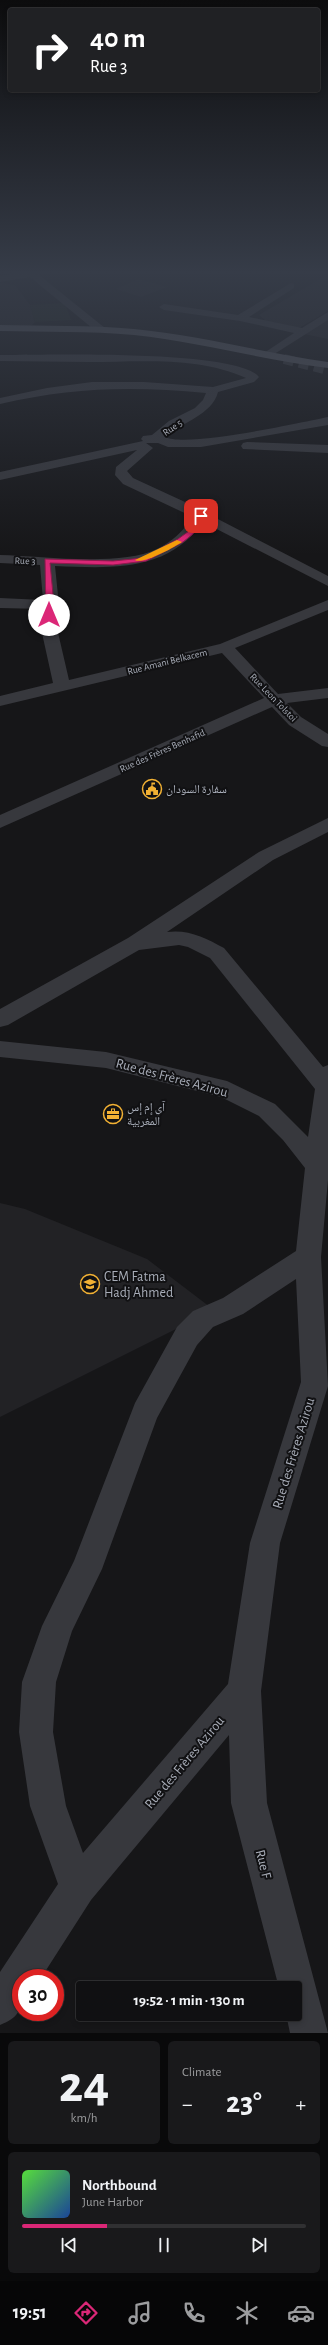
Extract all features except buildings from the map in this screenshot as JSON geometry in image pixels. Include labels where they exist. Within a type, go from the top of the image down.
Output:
[{"type":"main road","points":[[301,365],[328,374]]},
{"type":"street","points":[[0,401],[75,387],[102,385],[143,384],[213,390],[250,380],[253,376],[236,369],[213,365]]},
{"type":"street","name":"Rue 5","points":[[0,476],[148,444],[175,423],[196,413],[209,403],[213,390]]},
{"type":"street","points":[[167,445],[201,443],[328,422]]},
{"type":"street","points":[[167,445],[166,440],[148,444],[124,466],[121,470],[121,475],[128,481],[201,516],[328,582]]},
{"type":"street","points":[[167,445],[277,446],[328,449]]},
{"type":"street","name":"Rue 3","points":[[0,559],[113,563],[144,559],[180,541],[191,532],[201,516]]},
{"type":"street","points":[[47,561],[50,605],[48,624],[62,686]]},
{"type":"street","points":[[0,603],[50,605]]},
{"type":"street","name":"Rue Amani Belkacem","points":[[0,701],[225,647],[328,605]]},
{"type":"street","name":"Rue Leon Tolstoi","points":[[225,647],[276,699],[295,721],[328,742]]},
{"type":"street","name":"Rue des Frères Benhafid","points":[[0,822],[276,699],[328,693]]},
{"type":"street","points":[[0,1019],[135,943],[151,930],[266,856],[328,824]]},
{"type":"street","points":[[135,943],[180,937],[198,942],[217,953],[327,1083],[317,1166]]},
{"type":"street","name":"Rue des Frères Azirou","points":[[0,1049],[106,1060],[227,1090],[267,1110],[291,1133],[317,1166],[308,1257],[315,1382],[265,1543],[244,1691],[78,1887],[0,2006]]},
{"type":"street","points":[[78,1887],[48,1806],[36,1732],[39,1682],[58,1626],[86,1569],[145,1413],[187,1336],[203,1319],[233,1306],[308,1257]]},
{"type":"street","name":"Rue F","points":[[244,1691],[249,1803],[310,2033]]},
{"type":"shaded area","name":"CEM Fatma Hadj Ahmed","points":[[0,1203],[25,1209],[147,1259],[214,1310],[0,1417]]},
{"type":"tunnel","points":[[307,365],[328,370]]},
{"type":"slow traffic","points":[[138,560],[144,559],[179,542]]},
{"type":"place","name":"سفارة السودان","points":[[152,789]]},
{"type":"place","name":"آي إم إس المغربية","points":[[113,1114]]},
{"type":"place","name":"CEM Fatma Hadj Ahmed","points":[[90,1284]]},
{"type":"route","points":[[49,615],[50,605],[46,574],[47,561],[113,563],[144,559],[180,541],[191,532],[201,516]]}]
